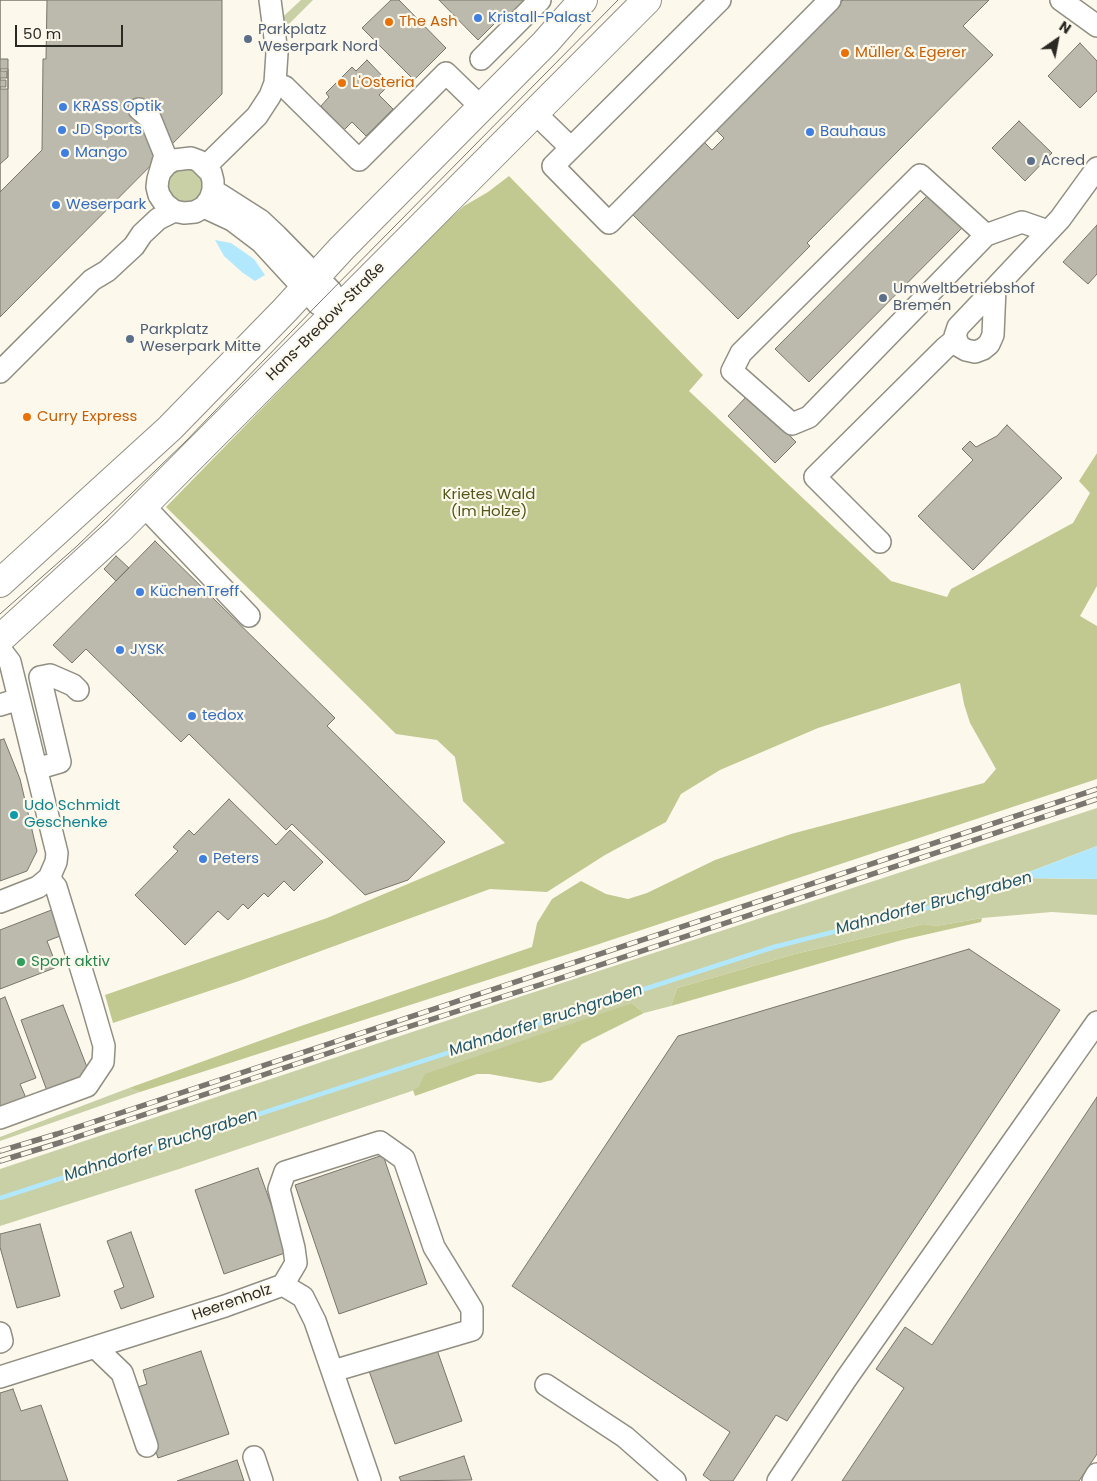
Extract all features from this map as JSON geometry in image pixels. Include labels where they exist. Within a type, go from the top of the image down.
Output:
[{"type":"main road","points":[[0,583],[170,428],[342,248],[545,43],[583,0]]},
{"type":"main road","name":"Hans-Bredow-Straße","points":[[0,639],[144,506],[647,0]]},
{"type":"street","points":[[206,166],[257,116],[270,96],[274,83],[277,53],[270,0]]},
{"type":"street","points":[[481,59],[540,0]]},
{"type":"street","points":[[720,0],[553,166],[609,223],[830,0]]},
{"type":"street","points":[[1061,0],[1097,26]]},
{"type":"street","points":[[274,83],[286,87],[359,160],[446,73],[481,107]]},
{"type":"street","points":[[139,109],[150,118],[167,162],[157,187],[159,195],[165,204],[174,211],[194,212],[208,198],[213,181],[211,173],[206,166],[191,158],[167,162]]},
{"type":"street","points":[[534,112],[571,148]]},
{"type":"street","points":[[995,288],[993,334],[989,344],[983,350],[975,352],[966,350],[959,346],[956,339],[958,327],[1060,219],[1097,168]]},
{"type":"street","points":[[986,234],[920,175],[741,353],[732,371],[792,424],[809,417],[986,234],[1022,222],[1048,231]]},
{"type":"street","points":[[92,280],[98,266],[138,226],[159,195]]},
{"type":"street","points":[[208,198],[260,220],[310,283]]},
{"type":"street","points":[[208,198],[221,213],[246,230],[310,283],[331,291],[339,309]]},
{"type":"street","points":[[0,372],[92,280],[108,271],[158,219],[174,211]]},
{"type":"street","points":[[134,246],[159,231],[176,225],[216,223],[246,230]]},
{"type":"street","points":[[880,542],[815,477],[956,339]]},
{"type":"street","points":[[144,506],[249,616]]},
{"type":"street","points":[[0,649],[10,662],[9,702],[36,769],[56,843],[56,862],[49,878],[38,887],[0,902]]},
{"type":"street","points":[[36,769],[60,762],[40,677],[50,675],[72,685],[78,690]]},
{"type":"street","points":[[0,1118],[87,1086],[103,1062],[104,1046],[91,1001],[56,887],[49,878]]},
{"type":"street","points":[[778,1481],[846,1379],[1097,1022]]},
{"type":"street","points":[[283,1285],[296,1263],[279,1189],[285,1172],[380,1142],[404,1159],[434,1247],[472,1309],[472,1330],[333,1371]]},
{"type":"street","name":"Heerenholz","points":[[0,1377],[230,1304],[283,1285],[303,1297],[315,1321],[370,1481]]},
{"type":"street","points":[[0,1333],[2,1341],[0,1342]]},
{"type":"street","points":[[95,1347],[122,1372],[147,1446]]},
{"type":"street","points":[[546,1385],[625,1437],[675,1481]]},
{"type":"street","points":[[254,1457],[262,1481]]},
{"type":"street","points":[[1093,1481],[1097,1474]]},
{"type":"green space","points":[[301,0],[313,0],[275,38],[273,26]]},
{"type":"green space","points":[[179,167],[197,169],[205,185],[200,197],[190,203],[177,201],[169,193],[167,187],[170,175]]},
{"type":"green space","name":"Krietes Wald (Im Holze)","points":[[509,176],[703,375],[689,391],[891,581],[947,597],[951,589],[1073,523],[1090,493],[1079,481],[1097,453],[1097,586],[1080,616],[1097,626],[1097,779],[590,947],[140,1092],[129,1088],[298,1027],[532,947],[537,923],[552,899],[581,881],[606,894],[628,899],[647,893],[715,860],[791,834],[984,783],[996,769],[970,723],[960,683],[818,728],[720,770],[681,794],[666,822],[605,855],[547,892],[490,889],[239,981],[113,1023],[105,995],[327,918],[505,843],[463,801],[455,757],[437,740],[396,734],[166,507],[433,233],[464,206],[488,192]]},
{"type":"green space","points":[[1097,808],[1097,846],[1029,872],[1023,878],[1097,879],[1097,915],[1052,912],[982,918],[936,926],[924,924],[795,954],[677,988],[671,1006],[644,1013],[632,1003],[409,1092],[179,1169],[0,1226],[0,1169]]},
{"type":"green space","points":[[982,918],[981,922],[902,940],[671,1006],[677,988],[795,954],[924,924],[936,926]]},
{"type":"green space","points":[[632,1003],[644,1013],[582,1044],[552,1080],[540,1083],[489,1074],[477,1074],[415,1096],[413,1090],[419,1087],[425,1074]]},
{"type":"green space","points":[[129,1088],[140,1092],[0,1141],[0,1137]]},
{"type":"water","points":[[215,240],[231,243],[254,259],[265,275],[255,281],[243,273],[224,256]]},
{"type":"water","points":[[1097,846],[1097,879],[1022,878],[1029,872]]},
{"type":"building","points":[[0,0],[47,0],[46,59],[43,59],[42,150],[0,192],[0,164],[8,157],[8,59],[0,59]]},
{"type":"building","name":"Weserpark","points":[[0,0],[222,0],[222,94],[0,317]]},
{"type":"building","points":[[391,0],[399,0],[446,48],[414,80],[362,28]]},
{"type":"building","name":"Kristall-Palast","points":[[439,0],[537,0],[512,21],[505,13],[478,40]]},
{"type":"building","points":[[843,0],[989,0],[963,26],[993,55],[807,243],[810,246],[738,319],[628,210],[700,138],[712,150],[724,138],[715,129]]},
{"type":"building","points":[[1080,43],[1097,61],[1097,91],[1080,108],[1048,76]]},
{"type":"building","points":[[367,60],[390,84],[379,95],[393,109],[366,136],[352,122],[344,130],[321,106],[329,97],[326,93],[352,67],[356,71]]},
{"type":"building","points":[[0,69],[8,69],[8,89],[0,89],[0,87],[6,87],[6,80],[0,80],[0,78],[7,78],[7,71],[0,71]]},
{"type":"building","points":[[1019,121],[1052,153],[1025,181],[992,148]]},
{"type":"building","points":[[930,193],[963,227],[809,382],[775,349]]},
{"type":"building","points":[[1097,225],[1097,274],[1088,284],[1063,262]]},
{"type":"building","points":[[748,395],[796,442],[775,463],[728,416]]},
{"type":"building","points":[[1007,425],[1062,478],[973,570],[918,516],[973,460],[962,449],[970,441],[976,447],[997,436]]},
{"type":"building","points":[[155,541],[335,718],[327,726],[445,842],[408,880],[365,895],[292,824],[286,830],[189,734],[181,742],[86,649],[72,663],[53,645]]},
{"type":"building","points":[[116,556],[129,568],[116,581],[104,569]]},
{"type":"building","name":"Udo Schmidt Geschenke","points":[[4,739],[20,779],[37,851],[27,871],[0,881],[0,740]]},
{"type":"building","points":[[229,799],[276,845],[290,830],[323,862],[294,891],[284,881],[268,897],[264,893],[248,909],[243,904],[228,920],[218,911],[185,945],[135,895],[178,851],[173,847],[189,830],[194,835]]},
{"type":"building","points":[[54,909],[63,935],[47,941],[57,967],[0,989],[0,930]]},
{"type":"building","points":[[969,949],[1060,1010],[787,1421],[776,1415],[733,1481],[711,1481],[703,1475],[730,1432],[512,1286],[678,1036]]},
{"type":"building","points":[[5,997],[36,1078],[20,1084],[26,1098],[0,1108],[0,999]]},
{"type":"building","points":[[63,1005],[90,1075],[47,1091],[21,1020]]},
{"type":"building","points":[[1097,1097],[1097,1454],[1079,1481],[842,1481],[904,1388],[876,1369],[905,1327],[932,1345]]},
{"type":"building","points":[[383,1155],[427,1284],[339,1314],[295,1185]]},
{"type":"building","points":[[258,1168],[288,1252],[224,1274],[195,1190]]},
{"type":"building","points":[[40,1224],[60,1296],[17,1308],[0,1247],[0,1234]]},
{"type":"building","points":[[131,1232],[154,1297],[121,1309],[114,1291],[124,1287],[107,1241]]},
{"type":"building","points":[[436,1347],[462,1421],[395,1444],[369,1371]]},
{"type":"building","points":[[201,1351],[229,1434],[158,1458],[135,1388],[147,1384],[143,1370]]},
{"type":"building","points":[[13,1389],[21,1411],[41,1405],[68,1481],[0,1481],[0,1393]]},
{"type":"building","points":[[464,1456],[472,1480],[401,1481],[399,1477]]},
{"type":"building","points":[[237,1460],[244,1481],[177,1481]]},
{"type":"waterway","name":"Mahndorfer Bruchgraben","points":[[0,1198],[774,947],[931,907],[1027,877]]},
{"type":"tram line","points":[[0,614],[77,546],[185,442],[318,304],[618,0]]},
{"type":"railway","points":[[0,1151],[57,1134],[1097,789]]},
{"type":"railway","points":[[0,1161],[555,980],[1097,799]]},
{"type":"place","name":"Kristall-Palast","points":[[478,18]]},
{"type":"place","name":"The Ash","points":[[389,22]]},
{"type":"place","name":"Parkplatz Weserpark Nord","points":[[248,39]]},
{"type":"place","name":"Müller & Egerer","points":[[845,53]]},
{"type":"place","name":"L'Osteria","points":[[342,83]]},
{"type":"place","name":"KRASS Optik","points":[[63,107]]},
{"type":"place","name":"JD Sports","points":[[62,130]]},
{"type":"place","name":"Bauhaus","points":[[810,132]]},
{"type":"place","name":"Mango","points":[[65,153]]},
{"type":"place","name":"Acred","points":[[1031,161]]},
{"type":"place","name":"Weserpark","points":[[56,205]]},
{"type":"place","name":"Umweltbetriebshof Bremen","points":[[883,298]]},
{"type":"place","name":"Parkplatz Weserpark Mitte","points":[[130,339]]},
{"type":"place","name":"Curry Express","points":[[27,417]]},
{"type":"place","name":"KüchenTreff","points":[[140,592]]},
{"type":"place","name":"JYSK","points":[[120,650]]},
{"type":"place","name":"tedox","points":[[192,716]]},
{"type":"place","name":"Udo Schmidt Geschenke","points":[[14,815]]},
{"type":"place","name":"Peters","points":[[203,859]]},
{"type":"place","name":"Sport aktiv","points":[[21,962]]}]
